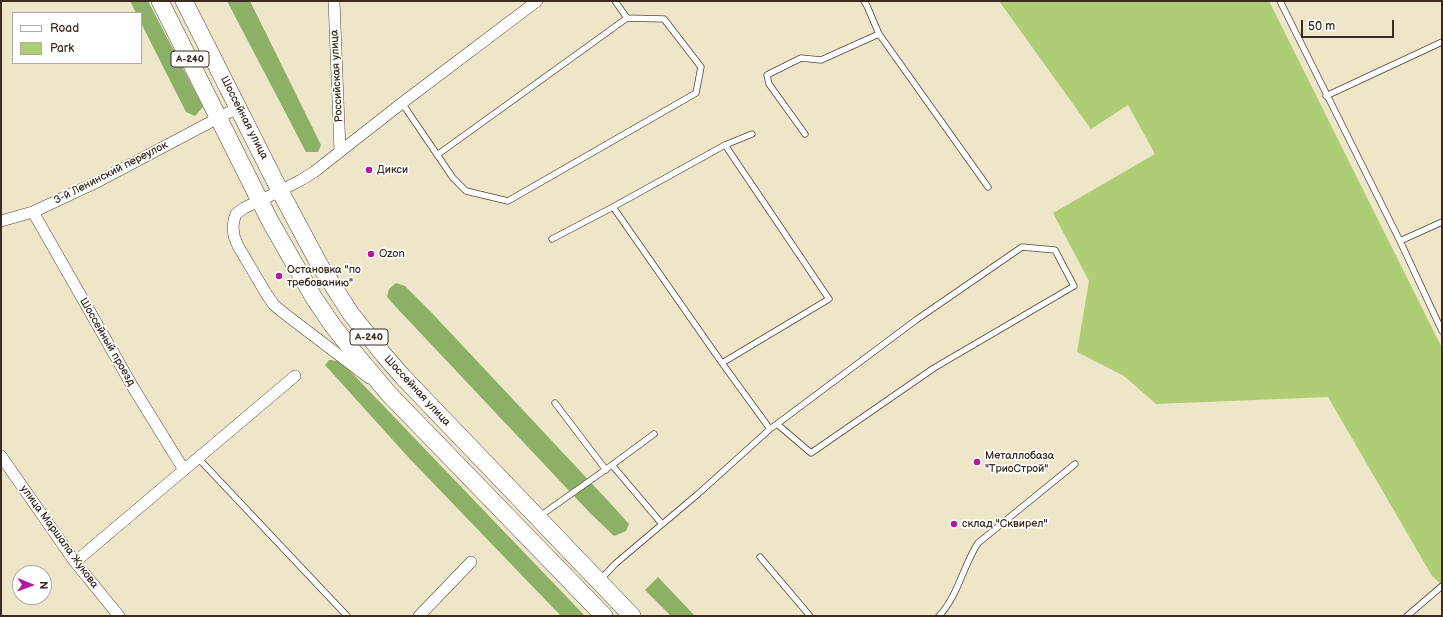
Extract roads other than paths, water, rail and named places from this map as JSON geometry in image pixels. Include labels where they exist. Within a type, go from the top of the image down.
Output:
[{"type":"main road","name":"Шоссейная улица","points":[[160,1],[260,200],[292,261],[318,304],[353,351],[388,393],[604,616]]},
{"type":"main road","name":"Шоссейная улица","points":[[184,1],[239,107],[280,191],[319,264],[336,291],[374,343],[409,383],[632,616]]},
{"type":"street","name":"Российская улица","points":[[334,1],[340,151]]},
{"type":"street","points":[[388,393],[274,305],[238,246],[234,236],[233,227],[236,214],[244,208],[301,180],[537,1]]},
{"type":"street","name":"3-й Ленинский переулок","points":[[1,221],[33,212],[106,178],[239,107]]},
{"type":"street","name":"Шоссейный проезд","points":[[33,212],[134,389],[184,470]]},
{"type":"street","points":[[75,562],[295,376]]},
{"type":"street","name":"улица Маршала Жукова","points":[[1,456],[75,562],[119,616]]},
{"type":"street","points":[[419,616],[471,562]]},
{"type":"lane","points":[[615,1],[627,18]]},
{"type":"lane","points":[[864,1],[868,6],[879,34],[988,187]]},
{"type":"lane","points":[[1280,1],[1326,96],[1400,241],[1442,331]]},
{"type":"lane","points":[[402,103],[437,155],[453,178],[466,190],[508,201],[696,93],[701,67],[664,19],[627,18],[437,155]]},
{"type":"lane","points":[[804,134],[769,84],[767,75],[801,58],[821,60],[879,34]]},
{"type":"lane","points":[[1326,96],[1442,42]]},
{"type":"lane","points":[[552,239],[725,145],[752,134]]},
{"type":"lane","points":[[722,363],[829,299],[725,145]]},
{"type":"lane","points":[[613,207],[770,429]]},
{"type":"lane","points":[[1400,241],[1442,222]]},
{"type":"lane","points":[[598,581],[615,564],[698,494],[770,429],[916,320],[1022,246],[1055,250],[1074,286],[934,368],[811,454],[778,424]]},
{"type":"lane","points":[[555,403],[606,470]]},
{"type":"lane","points":[[538,518],[654,434]]},
{"type":"lane","points":[[198,458],[347,616]]},
{"type":"lane","points":[[939,616],[950,603],[970,555],[978,543],[1075,464]]},
{"type":"lane","points":[[612,465],[662,524]]},
{"type":"lane","points":[[760,557],[810,616]]},
{"type":"lane","points":[[1406,616],[1442,586]]},
{"type":"place","name":"Дикси","points":[[369,170]]},
{"type":"place","name":"Ozon","points":[[371,254]]},
{"type":"place","name":"Остановка \"по требованию\"","points":[[279,276]]},
{"type":"place","name":"Металлобаза \"ТриоСтрой\"","points":[[977,462]]},
{"type":"place","name":"склад \"Сквирел\"","points":[[954,524]]}]
